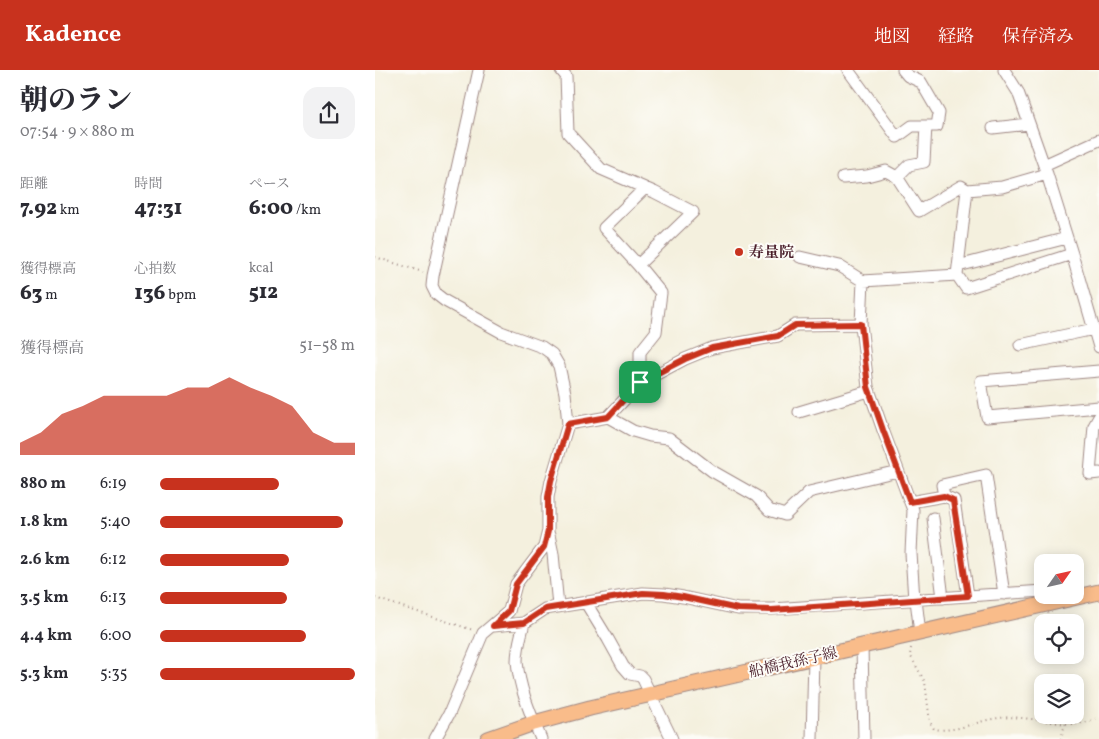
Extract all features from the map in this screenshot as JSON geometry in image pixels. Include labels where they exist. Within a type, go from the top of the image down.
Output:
[{"type":"main road","name":"船橋我孫子線","points":[[1084,594],[1099,592]]},
{"type":"main road","name":"船橋我孫子線","points":[[488,739],[534,723],[917,634],[1037,604]]},
{"type":"street","points":[[479,70],[432,286],[436,294],[445,301],[501,332],[542,347],[553,354],[559,366],[565,393],[568,424],[548,497],[548,531],[553,554],[558,606]]},
{"type":"street","points":[[561,70],[566,76],[568,132],[601,169],[693,212],[638,265]]},
{"type":"street","points":[[848,70],[897,137],[912,126],[937,126],[939,113],[921,82],[908,76],[903,70]]},
{"type":"street","points":[[1004,70],[1018,92],[1045,169],[1098,343]]},
{"type":"street","points":[[993,128],[1029,124]]},
{"type":"street","points":[[897,177],[909,165],[924,162],[926,126]]},
{"type":"street","points":[[843,178],[867,176],[886,171],[897,177],[919,211],[961,186],[967,190],[1001,187],[1045,169],[1099,140]]},
{"type":"street","points":[[640,382],[640,352],[656,332],[661,293],[604,228],[645,188]]},
{"type":"street","points":[[967,190],[957,270],[966,288],[1072,254]]},
{"type":"street","points":[[800,257],[839,266],[863,281],[957,270],[1067,238]]},
{"type":"street","points":[[863,281],[861,324],[869,392],[913,510],[911,553],[917,634]]},
{"type":"street","points":[[568,424],[608,417],[640,382],[685,359],[712,348],[778,336],[795,325],[861,324]]},
{"type":"street","points":[[1019,345],[1094,329]]},
{"type":"street","points":[[1099,371],[981,381],[987,417],[1099,407]]},
{"type":"street","points":[[799,412],[869,392]]},
{"type":"street","points":[[1099,416],[1094,426],[1090,474],[1099,474]]},
{"type":"street","points":[[608,417],[633,431],[650,436],[669,438],[712,471],[756,496],[769,510],[785,515],[809,492],[898,470]]},
{"type":"street","points":[[944,496],[942,485],[986,475],[1004,594]]},
{"type":"street","points":[[910,502],[944,496],[953,500],[968,596]]},
{"type":"street","points":[[933,518],[943,598]]},
{"type":"street","points":[[435,739],[449,714],[488,629],[509,611],[516,584],[544,547],[548,531]]},
{"type":"street","points":[[488,629],[524,623],[545,609],[643,593],[683,597],[738,609],[772,610],[1034,592]]},
{"type":"street","points":[[586,603],[623,666],[630,674],[640,676],[672,739]]},
{"type":"street","points":[[524,623],[517,661],[520,679],[541,739]]},
{"type":"street","points":[[862,646],[864,739]]},
{"type":"street","points":[[813,658],[813,739]]},
{"type":"path","points":[[375,257],[433,276]]},
{"type":"path","points":[[375,598],[488,629]]},
{"type":"path","points":[[917,634],[910,655],[925,682],[930,722],[935,729],[956,728],[999,718],[1034,720]]},
{"type":"path","points":[[1084,723],[1099,717]]},
{"type":"path","points":[[1061,739],[1065,724]]},
{"type":"place","name":"寿量院","points":[[739,252]]},
{"type":"route","points":[[861,324],[868,387],[910,502],[944,496],[953,500],[968,596],[772,610],[738,609],[683,597],[643,593],[558,606],[545,609],[524,623],[493,626],[509,611],[516,584],[544,547],[548,531],[548,497],[551,481],[568,424],[608,417],[640,382],[685,359],[712,348],[778,336],[795,325],[861,324]]}]
